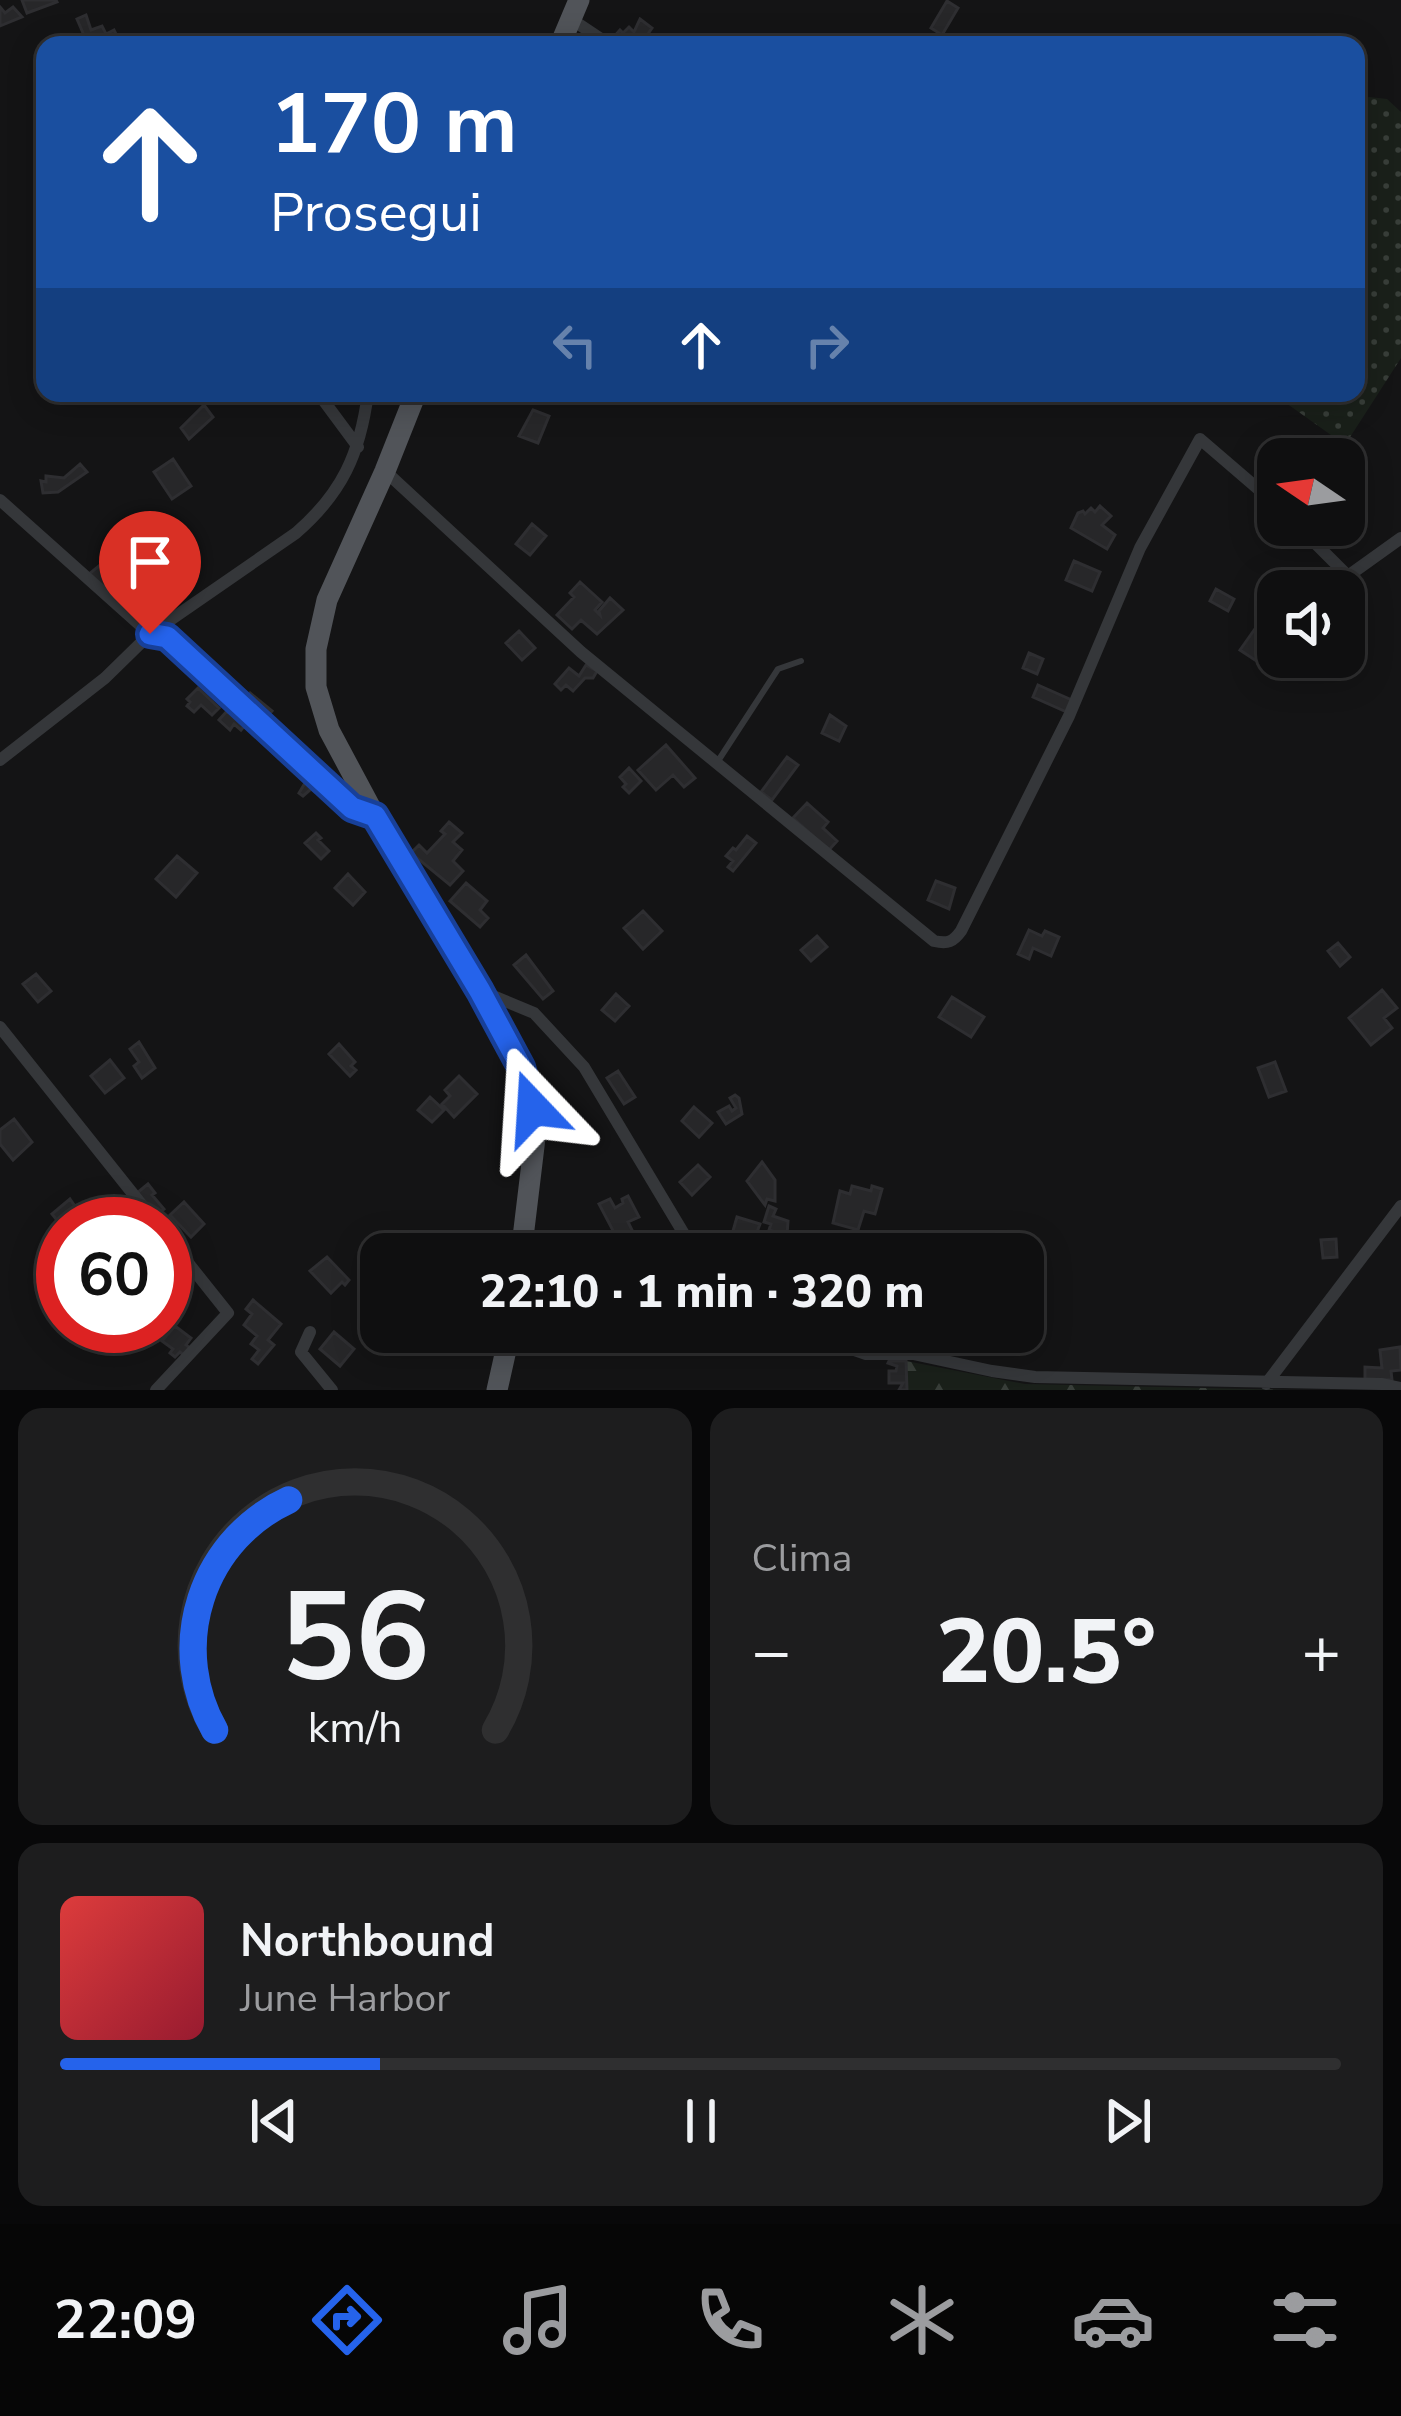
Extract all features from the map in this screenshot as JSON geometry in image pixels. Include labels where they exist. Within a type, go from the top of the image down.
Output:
[{"type":"main road","points":[[413,402],[327,600],[316,649],[316,687],[329,730],[375,816],[521,1067],[536,1138],[524,1233]]},
{"type":"main road","points":[[497,1390],[505,1353]]},
{"type":"street","points":[[575,9],[601,36]]},
{"type":"street","points":[[325,402],[358,446]]},
{"type":"street","points":[[0,760],[105,678],[150,634],[317,515],[341,483],[358,446],[366,402]]},
{"type":"street","points":[[386,471],[581,652],[934,940],[944,943],[954,941],[1069,716],[1140,548],[1200,439],[1257,488]]},
{"type":"street","points":[[0,500],[150,634],[167,637],[352,808],[375,816]]},
{"type":"street","points":[[1318,546],[1348,576],[1401,538]]},
{"type":"street","points":[[480,991],[534,1013],[584,1067],[683,1233]]},
{"type":"street","points":[[0,1027],[135,1197]]},
{"type":"street","points":[[1266,1384],[1401,1206]]},
{"type":"street","points":[[192,1267],[228,1312],[192,1351]]},
{"type":"street","points":[[310,1332],[301,1352],[332,1390]]},
{"type":"street","points":[[156,1390],[190,1353]]},
{"type":"street","points":[[863,1353],[913,1354],[1035,1377],[1401,1388]]},
{"type":"lane","points":[[718,763],[778,669],[801,661]]},
{"type":"green space","points":[[1369,97],[1387,99],[1401,112],[1401,358],[1350,438],[1335,438],[1285,402],[1365,402],[1365,99]]},
{"type":"green space","points":[[906,1361],[1025,1384],[1292,1390],[904,1390]]},
{"type":"building","points":[[22,0],[56,0],[57,2],[27,13]]},
{"type":"building","points":[[947,1],[958,8],[942,35],[931,28]]},
{"type":"building","points":[[0,7],[5,13],[13,7],[22,17],[0,26]]},
{"type":"building","points":[[86,15],[91,30],[102,26],[106,34],[114,30],[117,36],[84,36],[77,19]]},
{"type":"building","points":[[640,19],[652,28],[646,36],[615,36],[629,27],[634,32]]},
{"type":"building","points":[[204,405],[213,417],[189,439],[181,428]]},
{"type":"building","points":[[533,410],[549,416],[538,443],[519,436]]},
{"type":"building","points":[[173,459],[191,486],[172,499],[154,472]]},
{"type":"building","points":[[80,464],[87,472],[58,492],[43,493],[41,481],[46,482],[46,476],[64,478]]},
{"type":"building","points":[[1100,506],[1111,516],[1102,525],[1115,535],[1107,549],[1071,528],[1078,513],[1091,508],[1095,512]]},
{"type":"building","points":[[532,524],[546,536],[530,555],[516,544]]},
{"type":"building","points":[[116,559],[128,574],[107,591],[89,574]]},
{"type":"building","points":[[1074,561],[1100,572],[1092,591],[1066,580]]},
{"type":"building","points":[[580,582],[602,602],[595,610],[600,615],[610,598],[623,610],[597,634],[581,620],[572,629],[557,615],[574,597],[570,593]]},
{"type":"building","points":[[1216,589],[1234,599],[1228,611],[1210,601]]},
{"type":"building","points":[[1257,626],[1257,661],[1240,650]]},
{"type":"building","points":[[519,631],[535,648],[522,660],[506,643]]},
{"type":"building","points":[[1029,653],[1043,659],[1037,674],[1023,668]]},
{"type":"building","points":[[586,665],[597,671],[573,691],[555,684],[569,668],[579,676]]},
{"type":"building","points":[[1038,685],[1074,701],[1069,713],[1033,697]]},
{"type":"building","points":[[198,688],[219,708],[212,715],[201,705],[194,712],[187,706],[187,699]]},
{"type":"building","points":[[250,693],[272,711],[263,721],[242,700]]},
{"type":"building","points":[[236,708],[266,734],[262,740],[245,725],[241,730],[234,724],[230,730],[219,720]]},
{"type":"building","points":[[830,715],[846,726],[839,741],[822,733]]},
{"type":"building","points":[[666,745],[695,778],[684,787],[673,775],[656,790],[638,770]]},
{"type":"building","points":[[787,757],[798,765],[772,800],[761,792]]},
{"type":"building","points":[[629,768],[641,781],[629,793],[620,777]]},
{"type":"building","points":[[315,780],[338,798],[333,804],[311,789],[303,796],[299,793],[305,783]]},
{"type":"building","points":[[807,803],[828,822],[823,828],[837,841],[829,850],[793,818]]},
{"type":"building","points":[[449,822],[462,833],[453,842],[462,850],[453,861],[463,871],[450,885],[411,853],[419,845],[427,853],[445,834],[441,831]]},
{"type":"building","points":[[316,833],[329,851],[321,859],[305,843]]},
{"type":"building","points":[[747,836],[756,843],[733,871],[728,867],[733,861],[726,856]]},
{"type":"building","points":[[177,856],[197,873],[176,897],[156,879]]},
{"type":"building","points":[[348,874],[365,892],[353,905],[335,888]]},
{"type":"building","points":[[936,881],[955,888],[949,909],[928,900]]},
{"type":"building","points":[[466,883],[487,901],[480,910],[488,918],[480,927],[450,901]]},
{"type":"building","points":[[643,911],[662,931],[643,949],[624,928]]},
{"type":"building","points":[[1029,930],[1059,937],[1051,956],[1033,948],[1029,959],[1018,954]]},
{"type":"building","points":[[817,936],[827,947],[811,961],[801,950]]},
{"type":"building","points":[[1338,943],[1350,957],[1340,966],[1328,951]]},
{"type":"building","points":[[526,955],[553,991],[543,999],[514,965]]},
{"type":"building","points":[[36,974],[51,991],[38,1002],[23,984]]},
{"type":"building","points":[[1382,990],[1397,1008],[1384,1018],[1392,1028],[1371,1045],[1349,1018]]},
{"type":"building","points":[[616,994],[629,1006],[615,1021],[602,1010]]},
{"type":"building","points":[[952,997],[984,1017],[971,1037],[939,1017]]},
{"type":"building","points":[[139,1042],[155,1068],[142,1078],[130,1049]]},
{"type":"building","points":[[339,1044],[355,1062],[351,1066],[356,1070],[350,1076],[329,1054]]},
{"type":"building","points":[[110,1060],[124,1078],[105,1093],[91,1076]]},
{"type":"building","points":[[1275,1062],[1286,1091],[1269,1097],[1258,1068]]},
{"type":"building","points":[[618,1071],[635,1097],[624,1104],[607,1078]]},
{"type":"building","points":[[459,1076],[477,1094],[454,1117],[442,1104],[450,1096],[445,1090]]},
{"type":"building","points":[[735,1095],[742,1114],[726,1124],[718,1112],[736,1108],[730,1098]]},
{"type":"building","points":[[430,1097],[444,1110],[432,1122],[418,1110]]},
{"type":"building","points":[[694,1107],[712,1123],[699,1137],[682,1121]]},
{"type":"building","points":[[14,1119],[32,1142],[13,1160],[0,1144],[0,1130]]},
{"type":"building","points":[[762,1162],[775,1180],[775,1201],[767,1199],[765,1205],[747,1181]]},
{"type":"building","points":[[698,1165],[710,1177],[692,1195],[680,1182]]},
{"type":"building","points":[[148,1184],[155,1193],[140,1197],[137,1193]]},
{"type":"building","points":[[852,1186],[882,1189],[875,1214],[864,1211],[858,1230],[833,1223],[840,1191],[850,1194]]},
{"type":"building","points":[[628,1196],[639,1217],[628,1222],[634,1233],[614,1233],[599,1204],[610,1199],[615,1208]]},
{"type":"building","points":[[769,1206],[776,1209],[773,1216],[788,1221],[787,1233],[769,1230],[771,1224],[764,1222]]},
{"type":"building","points":[[192,1211],[204,1224],[192,1236]]},
{"type":"building","points":[[737,1217],[760,1224],[757,1233],[732,1233]]},
{"type":"building","points":[[1336,1239],[1337,1257],[1323,1258],[1321,1240]]},
{"type":"building","points":[[327,1257],[349,1280],[331,1293],[310,1271]]},
{"type":"building","points":[[253,1300],[281,1324],[268,1340],[274,1345],[258,1364],[252,1359],[259,1350],[251,1344],[257,1336],[244,1325],[252,1314],[246,1309]]},
{"type":"building","points":[[334,1332],[354,1349],[340,1366],[320,1349]]},
{"type":"building","points":[[1400,1347],[1401,1370],[1391,1371],[1392,1380],[1365,1379],[1365,1367],[1382,1368],[1380,1350]]},
{"type":"building","points":[[889,1361],[906,1361],[907,1390],[899,1390],[903,1383],[889,1383],[889,1371],[896,1371],[897,1366]]},
{"type":"route","points":[[150,634],[167,637],[352,808],[375,816],[480,991],[521,1067],[533,1108]]}]
